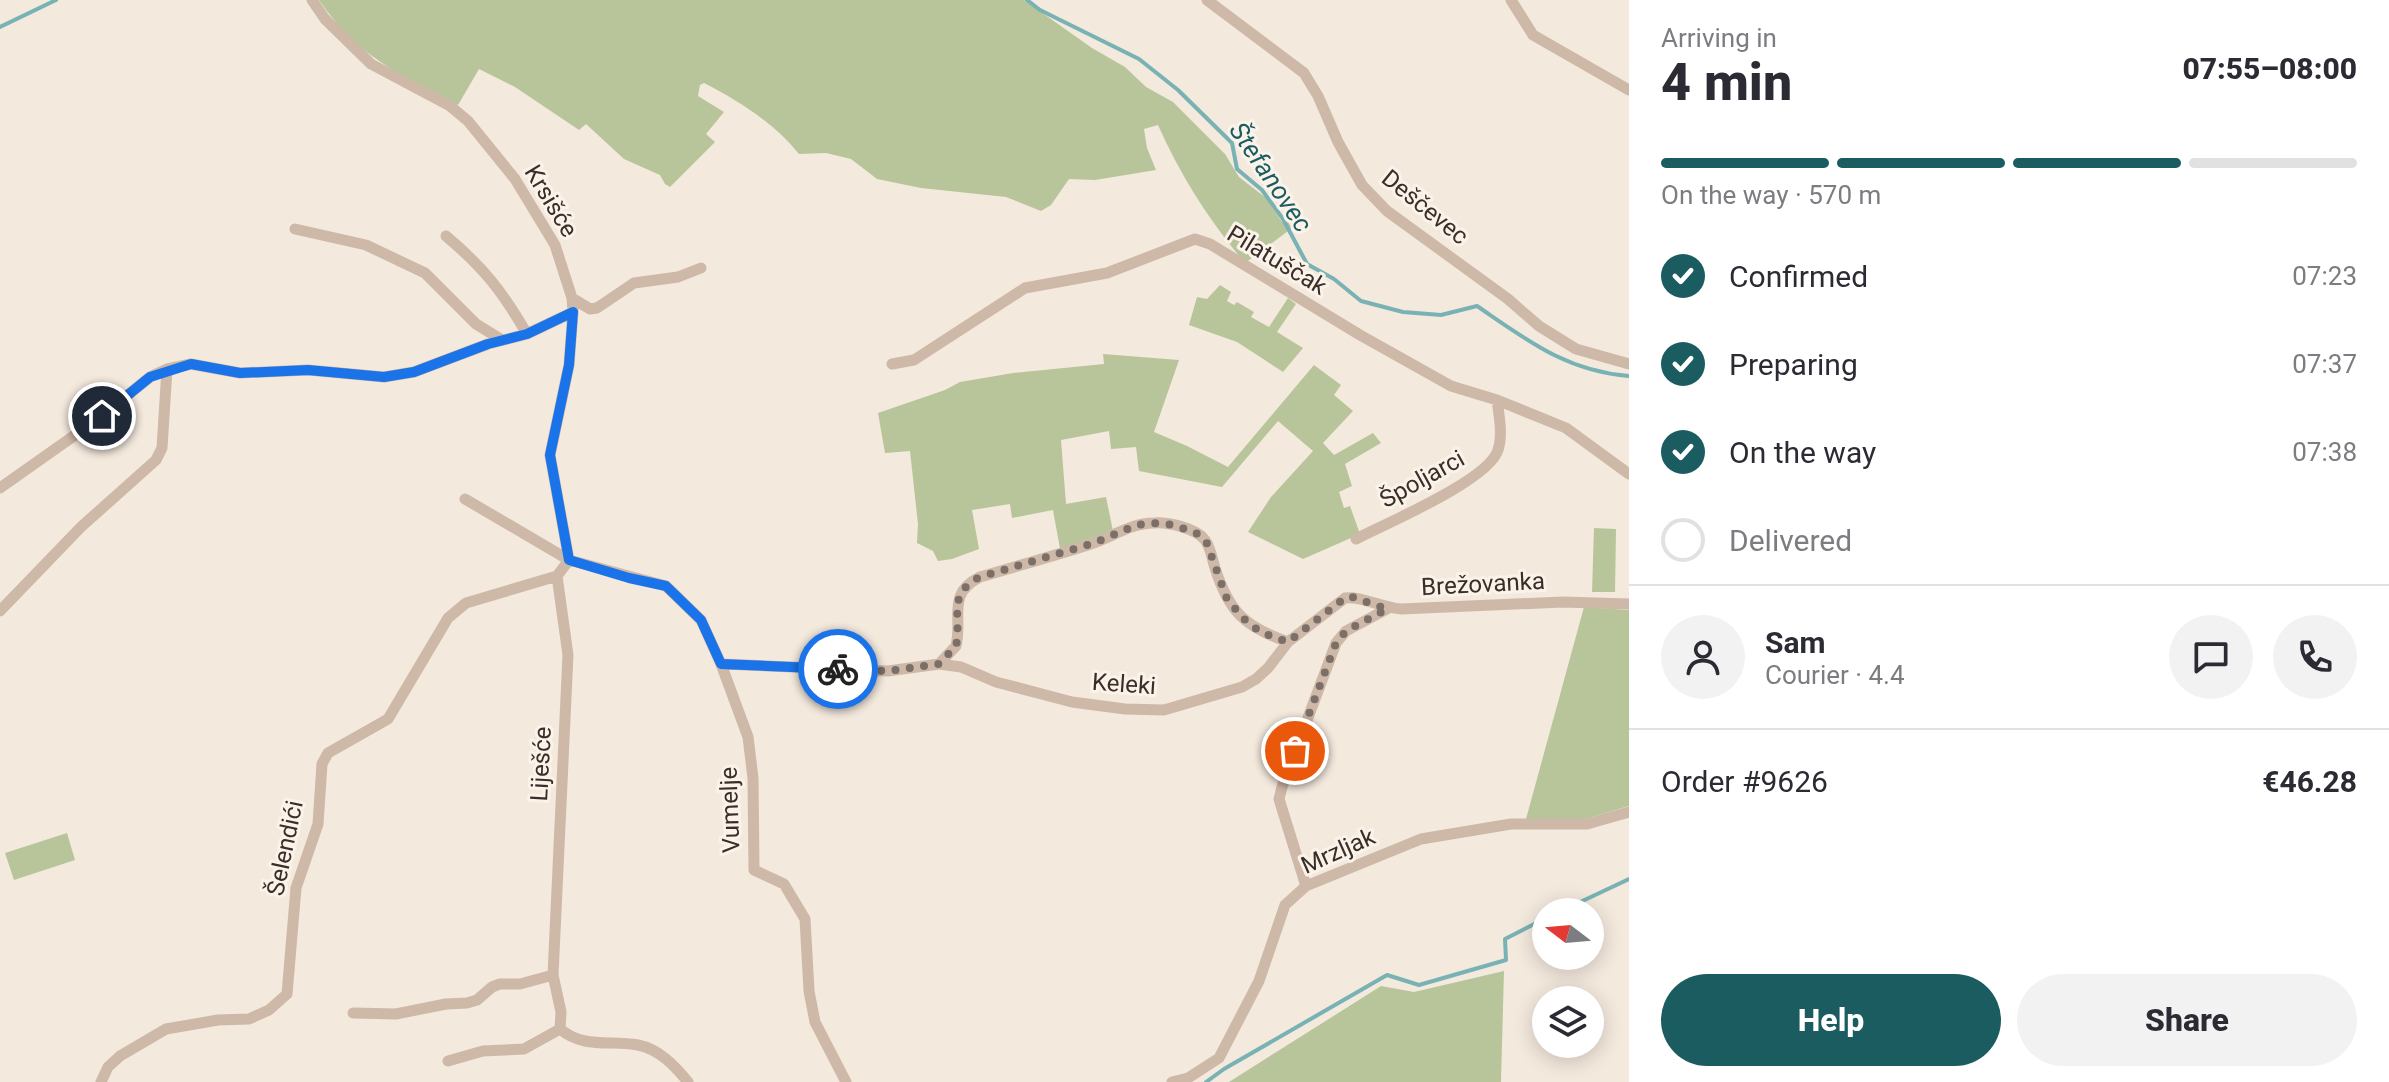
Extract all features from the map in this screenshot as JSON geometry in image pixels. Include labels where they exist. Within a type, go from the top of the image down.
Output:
[{"type":"street","name":"Krsišće","points":[[312,0],[325,19],[371,64],[450,106],[468,121],[515,179],[555,245],[572,298],[573,312],[569,365],[550,455],[569,560]]},
{"type":"street","name":"Deščevec","points":[[1207,0],[1304,73],[1362,185],[1387,211],[1508,299],[1539,326],[1576,349],[1629,364]]},
{"type":"street","points":[[1511,0],[1533,35],[1629,90]]},
{"type":"street","points":[[295,229],[366,245],[425,273],[476,324],[502,340]]},
{"type":"street","points":[[446,236],[479,264],[499,288],[527,334]]},
{"type":"street","name":"Pilatuščak","points":[[892,364],[914,360],[1025,288],[1107,273],[1195,239],[1210,244],[1451,386],[1497,400],[1566,428],[1629,474]]},
{"type":"street","points":[[572,298],[590,309],[597,308],[634,283],[678,277],[701,268]]},
{"type":"street","points":[[0,488],[102,416],[150,377],[167,369],[191,364],[240,373],[308,370],[384,377],[414,372],[527,334],[573,312]]},
{"type":"street","points":[[0,611],[81,527],[156,460],[162,448],[167,369]]},
{"type":"street","name":"Špoljarci","points":[[1356,539],[1440,497],[1491,465],[1499,449],[1497,400]]},
{"type":"street","points":[[465,499],[569,560],[666,586],[701,620],[721,664],[888,671],[939,664],[956,646],[957,608],[967,584],[980,577],[1094,543],[1125,529],[1153,523],[1168,524],[1201,535],[1234,609],[1260,632],[1288,642]]},
{"type":"street","points":[[557,576],[569,560]]},
{"type":"street","name":"Liješće","points":[[557,576],[568,655],[553,975],[561,1012],[560,1029]]},
{"type":"street","name":"Šelendići","points":[[101,1082],[108,1067],[120,1056],[166,1029],[218,1020],[249,1019],[269,1010],[287,994],[296,888],[318,824],[322,764],[328,753],[388,719],[448,618],[466,603],[557,576]]},
{"type":"street","name":"Brežovanka","points":[[1288,642],[1345,598],[1352,597],[1387,609],[1563,602],[1629,604]]},
{"type":"street","points":[[1306,886],[1279,799],[1282,787],[1336,643],[1346,631],[1387,609]]},
{"type":"street","name":"Keleki","points":[[939,664],[961,667],[996,682],[1072,702],[1112,708],[1164,710],[1242,687],[1268,668],[1288,642]]},
{"type":"street","name":"Vumelje","points":[[721,664],[748,737],[753,778],[754,870],[784,884],[805,919],[809,991],[815,1022],[842,1078]]},
{"type":"street","name":"Mrzljak","points":[[1172,1082],[1188,1078],[1219,1058],[1259,981],[1285,905],[1306,886],[1421,839],[1511,824],[1587,824],[1629,812]]},
{"type":"street","points":[[353,1013],[396,1014],[467,1003],[500,984],[520,984],[553,975]]},
{"type":"street","points":[[448,1061],[483,1051],[524,1049],[560,1029],[584,1042],[635,1044],[649,1048],[663,1057],[688,1082]]},
{"type":"green space","points":[[319,0],[1024,0],[1092,48],[1125,67],[1146,87],[1173,102],[1225,154],[1239,177],[1266,198],[1282,222],[1287,220],[1292,228],[1245,263],[1197,197],[1158,125],[1144,129],[1147,148],[1156,170],[1095,180],[1069,179],[1051,205],[1041,211],[1006,197],[921,188],[877,179],[851,159],[826,153],[799,154],[779,132],[755,114],[704,83],[700,85],[698,96],[724,112],[706,134],[715,142],[670,187],[660,175],[624,159],[586,124],[579,130],[515,87],[479,69],[458,105],[365,50],[334,20]]},
{"type":"green space","points":[[1220,285],[1231,292],[1227,301],[1234,305],[1237,302],[1254,312],[1251,317],[1269,327],[1288,298],[1296,304],[1277,332],[1303,348],[1283,372],[1237,342],[1189,325],[1197,297],[1207,299]]},
{"type":"green space","points":[[1103,354],[1179,360],[1154,432],[1228,467],[1314,365],[1341,385],[1334,395],[1353,411],[1323,443],[1334,455],[1373,433],[1381,443],[1345,464],[1352,486],[1339,492],[1344,508],[1350,506],[1360,534],[1303,559],[1248,532],[1271,497],[1313,451],[1278,421],[1222,487],[1139,471],[1136,447],[1111,449],[1109,431],[1061,440],[1066,504],[1106,497],[1113,531],[1060,549],[1053,510],[1012,518],[1010,504],[972,510],[979,549],[938,561],[933,551],[917,543],[918,524],[910,451],[885,453],[878,413],[960,382],[1104,364]]},
{"type":"green space","points":[[1594,528],[1616,529],[1615,592],[1592,592]]},
{"type":"green space","points":[[1584,607],[1629,610],[1629,806],[1582,820],[1526,819]]},
{"type":"green space","points":[[67,833],[75,860],[14,880],[5,853]]},
{"type":"green space","points":[[1504,971],[1501,1082],[1229,1082],[1381,986],[1414,992]]},
{"type":"waterway","name":"Štefanovec","points":[[0,27],[56,0]]},
{"type":"waterway","name":"Štefanovec","points":[[1027,0],[1040,10],[1139,59],[1178,90],[1232,143],[1237,169],[1262,190],[1283,219],[1307,264],[1334,279],[1361,301],[1403,312],[1441,315],[1477,306],[1530,342],[1566,361],[1606,373],[1629,376]]},
{"type":"waterway","points":[[1589,898],[1629,879]]},
{"type":"waterway","points":[[1206,1082],[1387,975],[1419,985],[1506,960],[1505,939],[1532,925]]},
{"type":"way so far","points":[[838,669],[888,671],[939,664],[956,646],[957,608],[967,584],[980,577],[1094,543],[1137,525],[1168,524],[1201,535],[1209,548],[1227,599],[1260,632],[1288,642],[1345,598],[1352,597],[1387,609],[1341,635],[1295,751]]},
{"type":"route","points":[[102,416],[150,377],[167,369],[191,364],[240,373],[308,370],[384,377],[414,372],[488,344],[527,334],[573,312],[569,365],[550,455],[569,560],[666,586],[701,620],[721,664],[838,669]]}]
